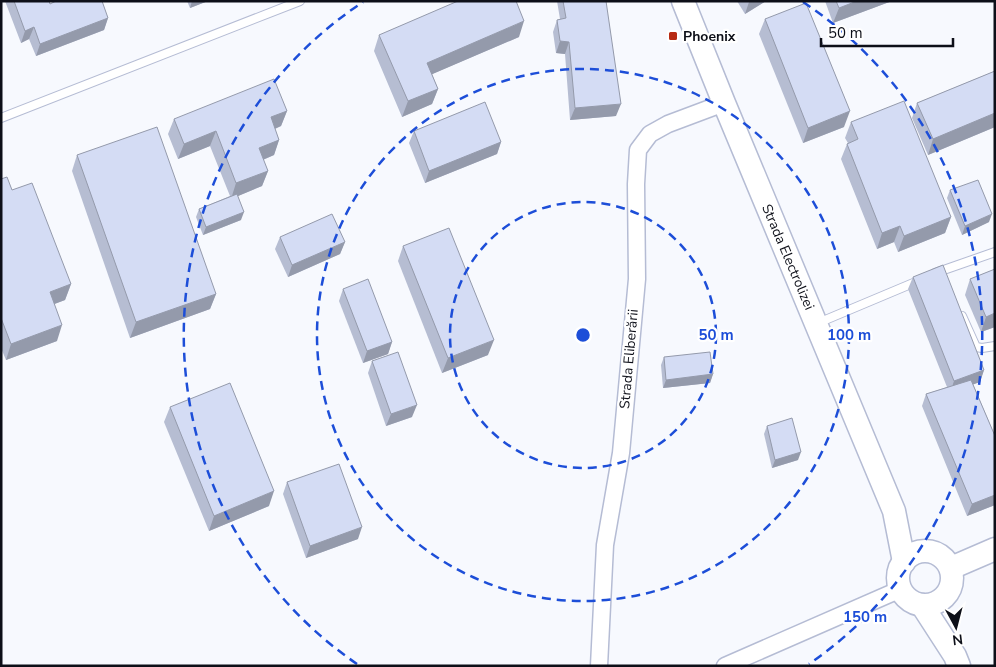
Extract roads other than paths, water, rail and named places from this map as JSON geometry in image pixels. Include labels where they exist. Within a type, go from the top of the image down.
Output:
[{"type":"street","name":"Strada Electrolizei","points":[[683,1],[894,511],[904,562]]},
{"type":"street","name":"Strada Eliberării","points":[[600,666],[605,546],[620,453],[637,279],[636,184],[638,150],[650,134],[668,124],[724,103]]},
{"type":"street","name":"Strada Electrolizei","points":[[894,511],[928,551]]},
{"type":"street","points":[[951,568],[995,549]]},
{"type":"street","points":[[928,551],[942,556],[951,568],[952,583],[946,597],[930,605],[922,605],[909,600],[901,589],[898,575],[904,562],[912,555],[928,551]]},
{"type":"street","points":[[725,666],[901,589]]},
{"type":"street","points":[[946,597],[957,661]]},
{"type":"street","points":[[922,605],[957,661]]},
{"type":"lane","points":[[1,118],[300,1]]},
{"type":"lane","points":[[816,324],[941,271],[995,252]]},
{"type":"lane","points":[[941,271],[945,279]]},
{"type":"lane","points":[[957,304],[976,347],[995,346]]},
{"type":"place","name":"Phoenix","points":[[673,36]]}]
